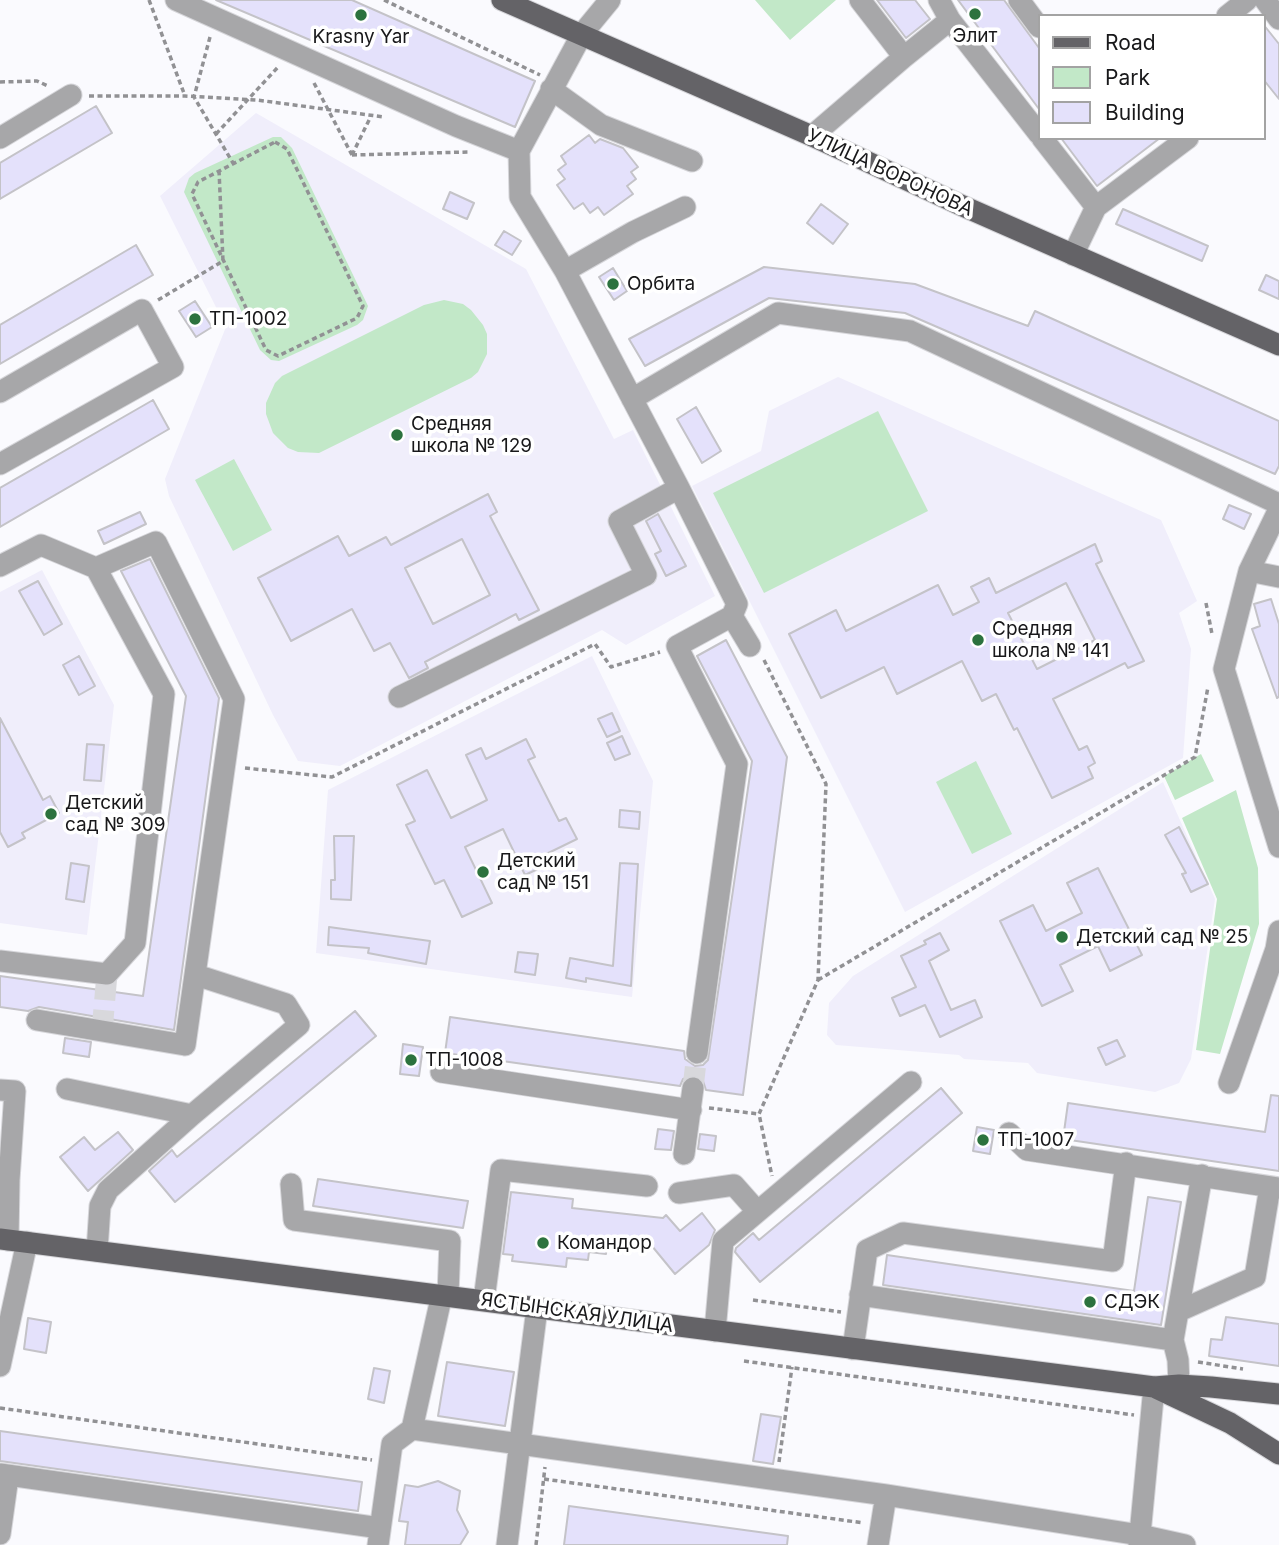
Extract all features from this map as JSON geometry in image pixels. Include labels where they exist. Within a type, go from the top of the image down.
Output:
[{"type":"main road","name":"УЛИЦА ВОРОНОВА","points":[[502,0],[1279,345]]},
{"type":"main road","name":"ЯСТЫНСКАЯ УЛИЦА","points":[[12,1240],[1154,1387],[1179,1385],[1279,1394]]},
{"type":"main road","name":"ЯСТЫНСКАЯ УЛИЦА","points":[[1154,1387],[1230,1423],[1279,1454]]},
{"type":"lane","points":[[176,0],[519,151]]},
{"type":"lane","points":[[610,0],[582,34],[519,151],[520,197],[565,271],[737,604],[732,616],[677,646],[737,764],[697,1053]]},
{"type":"lane","points":[[859,0],[904,57]]},
{"type":"lane","points":[[939,0],[950,20],[1038,132]]},
{"type":"lane","points":[[1019,0],[1038,26]]},
{"type":"lane","points":[[1230,14],[1247,0]]},
{"type":"lane","points":[[1265,0],[1279,19]]},
{"type":"lane","points":[[812,136],[950,20]]},
{"type":"lane","points":[[553,86],[601,125],[692,160]]},
{"type":"lane","points":[[0,138],[71,95]]},
{"type":"lane","points":[[1044,140],[1096,208]]},
{"type":"lane","points":[[1073,255],[1096,208],[1185,140]]},
{"type":"lane","points":[[565,271],[633,232],[685,207]]},
{"type":"lane","points":[[0,392],[142,310],[173,367],[0,464]]},
{"type":"lane","points":[[632,399],[778,313],[910,331],[1278,512],[1249,571],[1224,668],[1279,847]]},
{"type":"lane","points":[[399,697],[646,575],[619,521],[679,488]]},
{"type":"lane","points":[[37,1020],[184,1045],[234,699],[156,541],[96,568]]},
{"type":"lane","points":[[0,566],[40,545],[96,568],[164,694],[135,943],[107,974],[0,961]]},
{"type":"lane","points":[[1249,571],[1279,577]]},
{"type":"lane","points":[[732,616],[750,646]]},
{"type":"lane","points":[[1229,1083],[1276,949],[1279,931]]},
{"type":"lane","points":[[97,1251],[100,1206],[108,1190],[191,1115],[299,1025],[286,1004],[196,975]]},
{"type":"lane","points":[[441,1072],[691,1101],[684,1154]]},
{"type":"lane","points":[[715,1331],[723,1241],[911,1082]]},
{"type":"lane","points":[[67,1089],[191,1115]]},
{"type":"lane","points":[[0,1090],[15,1091],[4,1179],[12,1240],[0,1366]]},
{"type":"lane","points":[[1009,1133],[1027,1150],[1275,1187],[1255,1277],[1179,1311]]},
{"type":"lane","points":[[853,1349],[867,1250],[903,1233],[1113,1261],[1126,1163]]},
{"type":"lane","points":[[484,1300],[501,1170],[647,1186]]},
{"type":"lane","points":[[1179,1385],[1176,1350],[1179,1311],[1202,1175]]},
{"type":"lane","points":[[0,1534],[4,1476],[379,1536],[392,1444],[412,1429],[445,1295],[450,1241],[295,1220],[291,1184]]},
{"type":"lane","points":[[679,1193],[734,1185],[757,1210]]},
{"type":"lane","points":[[860,1295],[1176,1350]]},
{"type":"lane","points":[[508,1545],[537,1308]]},
{"type":"lane","points":[[1140,1540],[1154,1387]]},
{"type":"lane","points":[[412,1429],[547,1450],[886,1495],[1140,1540],[1185,1545]]},
{"type":"lane","points":[[880,1535],[886,1495]]},
{"type":"path","points":[[149,0],[185,96]]},
{"type":"path","points":[[384,0],[553,86]]},
{"type":"path","points":[[216,18],[194,97],[233,163]]},
{"type":"path","points":[[216,134],[247,100],[296,54],[352,155]]},
{"type":"path","points":[[0,82],[37,81],[71,95],[185,96],[247,100],[395,118]]},
{"type":"path","points":[[352,155],[382,92]]},
{"type":"path","points":[[275,142],[287,149],[363,306],[357,318],[278,356],[266,351],[192,194],[198,182],[233,163],[275,142]]},
{"type":"path","points":[[352,155],[477,152]]},
{"type":"path","points":[[219,170],[223,261]]},
{"type":"path","points":[[142,310],[223,261]]},
{"type":"path","points":[[1206,603],[1213,636]]},
{"type":"path","points":[[225,765],[332,777],[595,644],[611,667],[677,646]]},
{"type":"path","points":[[750,646],[767,664],[827,784],[818,980],[759,1114],[776,1195]]},
{"type":"path","points":[[818,980],[1195,757],[1208,683]]},
{"type":"path","points":[[691,1101],[759,1114]]},
{"type":"path","points":[[1176,1350],[1254,1370]]},
{"type":"path","points":[[744,1361],[1128,1414]]},
{"type":"path","points":[[777,1480],[792,1367]]},
{"type":"path","points":[[0,1408],[388,1462]]},
{"type":"path","points":[[536,1545],[544,1479],[880,1535]]},
{"type":"shaded area","name":"Средняя школа № 129","points":[[256,113],[526,269],[614,439],[633,430],[715,596],[626,645],[602,630],[340,766],[298,761],[273,715],[169,496],[165,479],[226,327],[160,196]]},
{"type":"shaded area","name":"Средняя школа № 141","points":[[838,377],[1161,520],[1197,601],[1179,613],[1191,649],[1183,758],[905,912],[692,486],[761,451],[769,411]]},
{"type":"shaded area","name":"Детский сад № 309","points":[[42,570],[114,705],[87,935],[0,923],[0,592]]},
{"type":"shaded area","name":"Детский сад № 151","points":[[592,656],[653,781],[632,997],[316,953],[328,790]]},
{"type":"shaded area","name":"Детский сад № 25","points":[[1163,782],[1215,899],[1191,1059],[1179,1083],[1155,1092],[1037,1073],[1028,1063],[836,1045],[827,1035],[829,1003],[853,976]]},
{"type":"green space","points":[[755,0],[836,0],[790,40]]},
{"type":"green space","points":[[273,137],[281,137],[292,148],[368,306],[363,320],[357,325],[279,361],[271,360],[260,350],[184,192],[189,178],[195,173]]},
{"type":"green space","points":[[444,300],[463,304],[471,310],[487,334],[487,354],[478,372],[471,378],[319,453],[298,452],[288,448],[273,433],[266,414],[266,403],[275,383],[282,376],[424,305]]},
{"type":"green space","points":[[878,411],[928,511],[764,593],[713,493]]},
{"type":"green space","points":[[234,459],[272,530],[233,551],[195,480]]},
{"type":"green space","points":[[1201,754],[1214,781],[1175,800],[1164,776]]},
{"type":"green space","points":[[976,761],[1012,834],[972,854],[936,782]]},
{"type":"green space","points":[[1236,790],[1258,868],[1259,924],[1220,1054],[1196,1050],[1217,899],[1182,818]]},
{"type":"building","points":[[216,0],[352,0],[535,81],[515,127]]},
{"type":"building","points":[[877,0],[915,0],[930,19],[906,38]]},
{"type":"building","points":[[958,0],[1004,0],[1038,47],[1038,108]]},
{"type":"building","points":[[1265,26],[1279,44],[1279,99],[1265,82]]},
{"type":"building","points":[[96,106],[112,133],[0,199],[0,163]]},
{"type":"building","points":[[589,135],[595,143],[600,139],[623,148],[638,167],[631,172],[636,179],[627,186],[633,194],[604,215],[598,207],[590,213],[583,203],[574,209],[557,185],[565,179],[558,170],[566,164],[561,156]]},
{"type":"building","points":[[1062,140],[1157,140],[1097,186]]},
{"type":"building","points":[[450,192],[474,203],[467,219],[443,209]]},
{"type":"building","points":[[821,204],[848,224],[833,244],[807,223]]},
{"type":"building","points":[[1123,209],[1208,246],[1202,261],[1116,224]]},
{"type":"building","points":[[504,231],[521,241],[512,255],[495,245]]},
{"type":"building","points":[[136,245],[153,275],[0,364],[0,325]]},
{"type":"building","points":[[764,267],[915,284],[1028,326],[1035,311],[1279,421],[1279,466],[1275,474],[905,313],[769,298],[645,366],[629,339]]},
{"type":"building","name":"Орбита","points":[[613,268],[627,291],[614,300],[599,277]]},
{"type":"building","points":[[1266,275],[1279,281],[1279,299],[1259,290]]},
{"type":"building","name":"ТП-1002","points":[[195,301],[212,327],[196,337],[179,311]]},
{"type":"building","points":[[153,400],[169,429],[0,527],[0,488]]},
{"type":"building","points":[[696,407],[721,451],[702,463],[677,419]]},
{"type":"building","points":[[488,494],[497,512],[490,516],[539,610],[519,620],[516,614],[425,662],[428,668],[409,678],[390,643],[374,651],[352,609],[291,641],[258,578],[338,536],[349,556],[386,537],[391,545]],"holes":[[[462,539],[490,595],[433,624],[405,568]]]},
{"type":"building","points":[[1229,505],[1251,514],[1244,529],[1223,519]]},
{"type":"building","points":[[140,512],[146,524],[104,544],[98,531]]},
{"type":"building","points":[[658,514],[686,566],[666,576],[655,554],[661,551],[646,521]]},
{"type":"building","points":[[1095,544],[1102,561],[1096,564],[1144,661],[1128,668],[1125,663],[1053,699],[1079,750],[1087,746],[1095,763],[1088,767],[1093,778],[1052,798],[1017,728],[1014,730],[996,694],[982,701],[962,661],[897,694],[884,667],[821,698],[789,634],[836,610],[846,631],[938,585],[953,615],[979,602],[971,587],[989,578],[996,593]],"holes":[[[1066,583],[1095,640],[1037,669],[1008,613]]]},
{"type":"building","points":[[150,559],[219,698],[174,1030],[39,1007],[28,1011],[0,1007],[0,976],[143,996],[186,696],[121,571]]},
{"type":"building","points":[[38,581],[62,624],[44,635],[19,591]]},
{"type":"building","points":[[1271,599],[1279,624],[1277,698],[1252,629],[1260,626],[1254,604]]},
{"type":"building","points":[[726,640],[787,757],[743,1095],[706,1090],[702,1078],[694,1075],[683,1079],[680,1086],[445,1053],[450,1017],[684,1051],[685,1059],[695,1066],[703,1065],[708,1060],[752,761],[697,656]]},
{"type":"building","points":[[79,656],[95,686],[79,695],[63,665]]},
{"type":"building","points":[[612,713],[620,731],[607,737],[598,719]]},
{"type":"building","points":[[0,718],[43,800],[50,796],[59,813],[22,833],[25,838],[8,847],[0,832]]},
{"type":"building","points":[[622,736],[630,754],[615,760],[607,743]]},
{"type":"building","points":[[526,739],[535,757],[528,760],[559,821],[566,818],[577,839],[538,858],[542,867],[525,875],[503,829],[465,847],[492,903],[462,917],[444,880],[435,884],[406,825],[415,821],[397,785],[427,770],[451,818],[487,800],[466,755],[481,748],[486,759]]},
{"type":"building","points":[[87,744],[104,745],[101,781],[84,780]]},
{"type":"building","points":[[620,810],[640,812],[639,829],[619,827]]},
{"type":"building","points":[[1179,827],[1208,884],[1191,892],[1182,874],[1186,873],[1165,835]]},
{"type":"building","points":[[334,836],[354,836],[351,900],[331,899],[331,880],[335,880]]},
{"type":"building","points":[[71,863],[89,866],[84,902],[66,899]]},
{"type":"building","points":[[620,863],[638,864],[631,986],[586,978],[586,982],[566,978],[570,958],[613,966]]},
{"type":"building","points":[[1098,868],[1142,955],[1110,971],[1098,946],[1060,965],[1073,991],[1042,1006],[1000,921],[1033,905],[1046,931],[1082,913],[1067,883]]},
{"type":"building","points":[[329,927],[430,941],[426,964],[368,953],[369,948],[328,945]]},
{"type":"building","points":[[940,933],[949,950],[929,961],[951,1010],[975,1000],[982,1017],[940,1037],[925,1005],[900,1016],[892,998],[916,987],[901,956],[926,944],[924,941]]},
{"type":"building","points":[[518,952],[538,954],[535,975],[515,972]]},
{"type":"building","points":[[355,1011],[376,1036],[175,1202],[149,1171],[172,1150],[177,1157]]},
{"type":"building","points":[[65,1038],[91,1042],[89,1057],[63,1053]]},
{"type":"building","points":[[1117,1040],[1125,1056],[1106,1065],[1098,1048]]},
{"type":"building","name":"ТП-1008","points":[[403,1044],[423,1047],[419,1076],[400,1074]]},
{"type":"building","points":[[941,1088],[962,1113],[760,1282],[735,1252],[736,1248],[753,1233],[759,1240]]},
{"type":"building","points":[[1271,1095],[1279,1096],[1279,1171],[1063,1139],[1068,1103],[1265,1132]]},
{"type":"building","name":"ТП-1007","points":[[977,1127],[994,1130],[990,1154],[973,1151]]},
{"type":"building","points":[[658,1129],[674,1131],[671,1150],[655,1149]]},
{"type":"building","points":[[118,1132],[133,1150],[88,1191],[60,1157],[84,1137],[95,1150]]},
{"type":"building","points":[[700,1134],[716,1136],[714,1151],[698,1149]]},
{"type":"building","points":[[318,1179],[468,1201],[463,1228],[313,1206]]},
{"type":"building","points":[[511,1192],[573,1199],[572,1208],[663,1218],[666,1215],[680,1231],[702,1213],[715,1230],[709,1245],[675,1274],[647,1240],[624,1238],[623,1245],[607,1243],[606,1254],[589,1252],[588,1260],[567,1258],[566,1267],[512,1261],[513,1255],[503,1254]]},
{"type":"building","points":[[1148,1197],[1181,1202],[1161,1325],[883,1285],[887,1255],[1134,1291]]},
{"type":"building","points":[[1226,1317],[1279,1324],[1279,1366],[1209,1356],[1211,1339],[1222,1340]]},
{"type":"building","points":[[28,1318],[51,1322],[46,1353],[24,1349]]},
{"type":"building","points":[[447,1362],[514,1372],[505,1426],[438,1416]]},
{"type":"building","points":[[374,1368],[390,1371],[384,1403],[368,1399]]},
{"type":"building","points":[[761,1414],[781,1417],[773,1464],[753,1461]]},
{"type":"building","points":[[0,1431],[362,1482],[358,1511],[0,1461]]},
{"type":"building","points":[[438,1481],[460,1491],[457,1510],[468,1532],[460,1545],[405,1545],[408,1522],[399,1521],[405,1485],[418,1487]]},
{"type":"building","points":[[569,1506],[788,1536],[787,1545],[564,1545]]},
{"type":"tunnel","points":[[102,1031],[107,974]]},
{"type":"tunnel","points":[[693,1088],[697,1053]]},
{"type":"place","name":"Элит","points":[[975,14]]},
{"type":"place","name":"Krasny Yar","points":[[361,15]]},
{"type":"place","name":"Орбита","points":[[613,284]]},
{"type":"place","name":"ТП-1002","points":[[195,319]]},
{"type":"place","name":"Средняя школа № 129","points":[[397,435]]},
{"type":"place","name":"Средняя школа № 141","points":[[978,640]]},
{"type":"place","name":"Детский сад № 309","points":[[51,814]]},
{"type":"place","name":"Детский сад № 151","points":[[483,872]]},
{"type":"place","name":"Детский сад № 25","points":[[1062,937]]},
{"type":"place","name":"ТП-1008","points":[[411,1060]]},
{"type":"place","name":"ТП-1007","points":[[983,1140]]},
{"type":"place","name":"Командор","points":[[543,1243]]},
{"type":"place","name":"СДЭК","points":[[1090,1302]]}]
